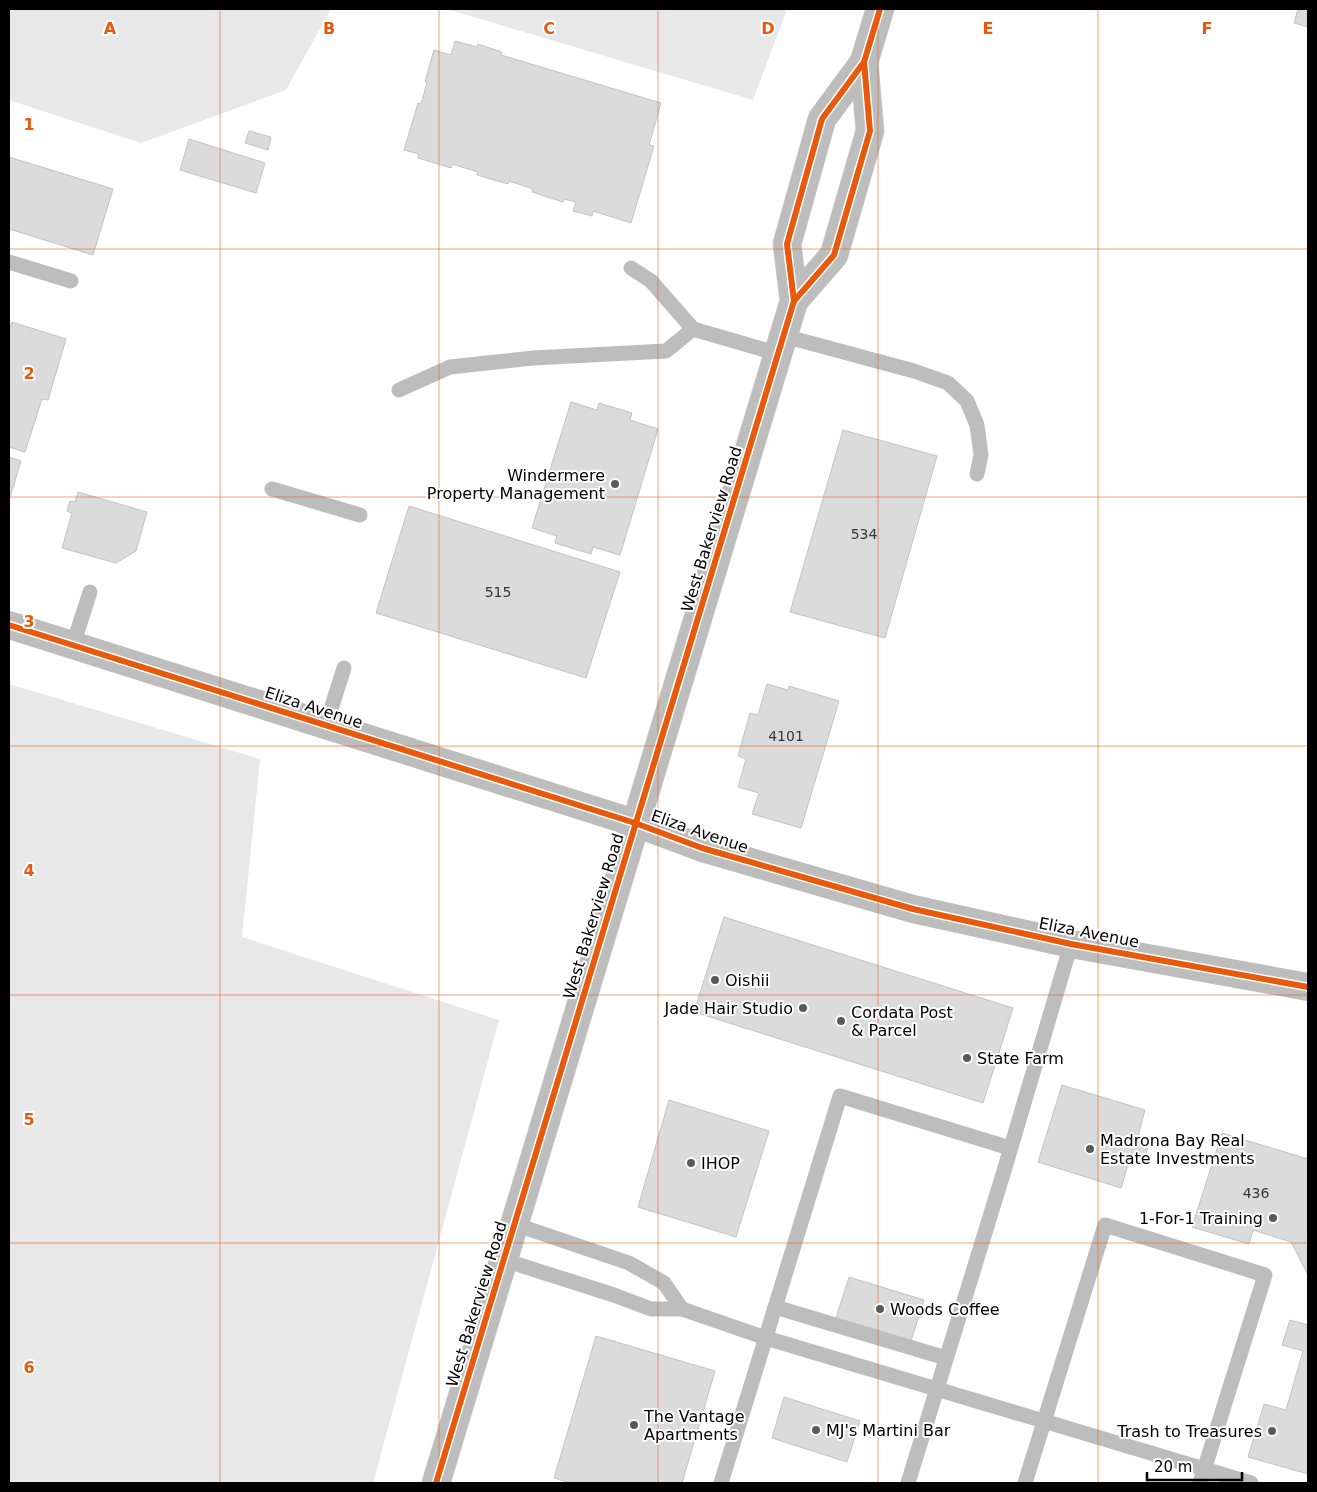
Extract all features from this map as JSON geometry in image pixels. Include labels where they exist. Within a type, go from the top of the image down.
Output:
[{"type":"main road","name":"West Bakerview Road","points":[[436,1483],[794,301],[787,244],[822,119],[864,62],[880,9]]},
{"type":"main road","name":"West Bakerview Road","points":[[794,301],[834,255],[870,131],[864,62]]},
{"type":"main road","name":"Eliza Avenue","points":[[9,625],[635,823],[702,848],[913,909],[1071,944],[1308,986]]},
{"type":"lane","points":[[9,262],[71,282]]},
{"type":"lane","points":[[631,268],[651,281],[693,329],[914,371],[948,384],[967,401],[977,425],[981,455],[977,474]]},
{"type":"lane","points":[[399,390],[450,367],[533,358],[666,351],[693,329]]},
{"type":"lane","points":[[272,489],[360,515]]},
{"type":"lane","points":[[73,645],[90,592]]},
{"type":"lane","points":[[326,725],[344,668]]},
{"type":"lane","points":[[908,1483],[1071,944]]},
{"type":"lane","points":[[721,1483],[840,1096],[1010,1148]]},
{"type":"lane","points":[[514,1224],[629,1263],[664,1283],[682,1309]]},
{"type":"lane","points":[[1025,1483],[1105,1225],[1264,1274],[1202,1476]]},
{"type":"lane","points":[[504,1260],[614,1295],[651,1309],[682,1309],[766,1338],[1045,1421],[1202,1476],[1251,1483]]},
{"type":"lane","points":[[775,1307],[946,1358]]},
{"type":"shaded area","points":[[9,9],[331,9],[286,90],[141,143],[9,100]]},
{"type":"shaded area","points":[[447,9],[787,9],[753,100]]},
{"type":"shaded area","points":[[9,684],[260,759],[242,937],[499,1020],[373,1483],[9,1483]]},
{"type":"building","points":[[1298,9],[1308,9],[1308,27],[1294,23]]},
{"type":"building","points":[[455,41],[477,47],[478,44],[502,52],[501,55],[661,103],[649,145],[654,146],[631,223],[593,211],[592,216],[573,211],[576,202],[564,199],[563,202],[532,192],[533,189],[509,181],[508,184],[477,175],[478,172],[452,164],[451,168],[418,158],[419,154],[404,150],[418,103],[421,104],[434,50],[451,55]]},
{"type":"building","points":[[249,131],[271,137],[268,150],[245,143]]},
{"type":"building","points":[[189,139],[265,163],[256,193],[180,170]]},
{"type":"building","points":[[9,157],[113,189],[93,255],[9,229]]},
{"type":"building","points":[[12,322],[66,339],[48,400],[42,399],[25,452],[9,447],[9,331]]},
{"type":"building","points":[[571,402],[597,410],[599,403],[632,413],[630,420],[658,429],[620,555],[593,547],[591,554],[555,543],[557,536],[532,528]]},
{"type":"building","points":[[843,430],[937,456],[885,638],[790,612]]},
{"type":"building","points":[[9,457],[21,461],[9,501]]},
{"type":"building","points":[[78,492],[147,512],[136,551],[116,563],[62,548],[72,513],[67,511],[70,501],[75,502]]},
{"type":"building","points":[[409,506],[620,572],[586,678],[376,613]]},
{"type":"building","points":[[767,684],[788,690],[789,686],[839,701],[801,828],[752,814],[759,793],[738,787],[746,759],[738,756],[750,713],[758,715]]},
{"type":"building","points":[[724,917],[1013,1008],[983,1103],[694,1012]]},
{"type":"building","points":[[1062,1085],[1145,1110],[1138,1136],[1150,1140],[1143,1165],[1129,1161],[1121,1188],[1038,1162]]},
{"type":"building","points":[[669,1100],[769,1131],[736,1237],[638,1207]]},
{"type":"building","points":[[1222,1133],[1308,1159],[1308,1275],[1291,1242],[1253,1230],[1249,1244],[1192,1227]]},
{"type":"building","name":"Woods Coffee","points":[[849,1277],[924,1300],[911,1341],[836,1318]]},
{"type":"building","points":[[1290,1320],[1308,1325],[1308,1474],[1248,1457],[1264,1404],[1286,1410],[1303,1351],[1282,1345]]},
{"type":"building","name":"The Vantage Apartments","points":[[596,1336],[715,1371],[682,1483],[571,1483],[554,1478]]},
{"type":"building","name":"MJ's Martini Bar","points":[[784,1397],[860,1421],[847,1462],[772,1438]]},
{"type":"cycle path","points":[[436,1483],[794,301],[787,244],[822,119],[864,62],[880,9]]},
{"type":"cycle path","points":[[794,301],[834,255],[870,131],[864,62]]},
{"type":"cycle path","points":[[9,625],[635,823],[702,848],[913,909],[1071,944],[1308,987]]},
{"type":"place","name":"Windermere Property Management","points":[[615,484]]},
{"type":"place","name":"Oishii","points":[[715,980]]},
{"type":"place","name":"Jade Hair Studio","points":[[803,1008]]},
{"type":"place","name":"Cordata Post & Parcel","points":[[841,1021]]},
{"type":"place","name":"State Farm","points":[[967,1058]]},
{"type":"place","name":"Madrona Bay Real Estate Investments","points":[[1090,1149]]},
{"type":"place","name":"IHOP","points":[[691,1163]]},
{"type":"place","name":"1-For-1 Training","points":[[1273,1218]]},
{"type":"place","name":"Woods Coffee","points":[[880,1309]]},
{"type":"place","name":"The Vantage Apartments","points":[[634,1425]]},
{"type":"place","name":"MJ's Martini Bar","points":[[816,1430]]},
{"type":"place","name":"Trash to Treasures","points":[[1272,1431]]}]
